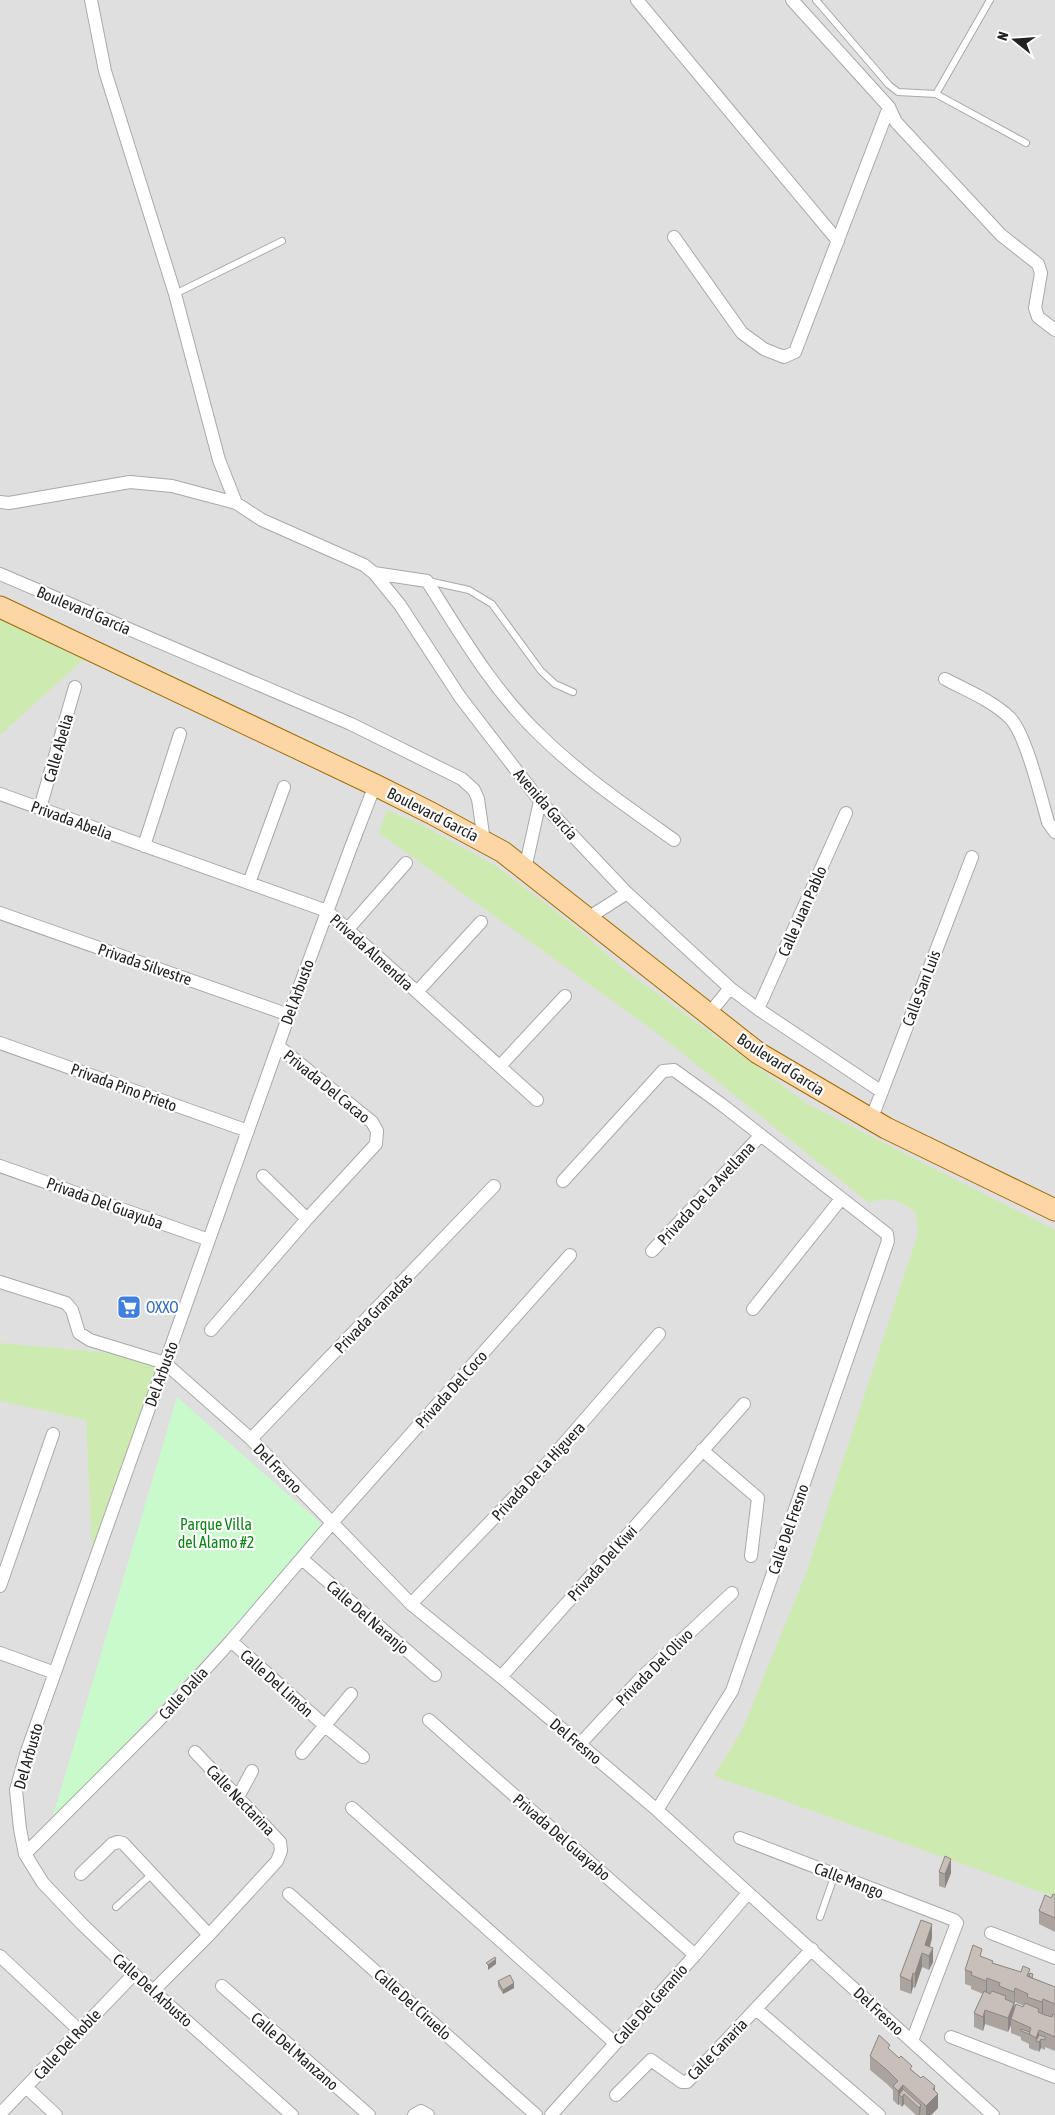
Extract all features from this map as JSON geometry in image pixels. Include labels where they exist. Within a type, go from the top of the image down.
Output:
[{"type":"main road","name":"Boulevard García","points":[[0,607],[376,785],[484,841]]},
{"type":"main road","name":"Boulevard Garcia","points":[[484,841],[503,852],[525,869],[758,1053],[871,1120],[1055,1210]]},
{"type":"street","points":[[90,0],[105,71],[175,294],[219,460],[236,503]]},
{"type":"street","points":[[637,0],[838,241]]},
{"type":"street","points":[[792,0],[889,107],[896,122],[1001,235],[1038,264],[1041,273],[1035,308],[1038,317],[1055,330]]},
{"type":"street","points":[[674,237],[742,333],[764,349],[784,358],[795,352],[889,107]]},
{"type":"street","name":"Avenida García","points":[[0,502],[10,503],[130,482],[172,486],[236,503],[262,520],[364,565],[374,573],[400,605],[460,697],[540,801],[628,893],[730,988],[758,1009],[882,1092]]},
{"type":"street","points":[[374,573],[427,581],[508,702],[542,738],[614,797],[674,840]]},
{"type":"street","name":"Boulevard García","points":[[0,574],[351,724],[462,779],[474,790],[478,799],[484,841]]},
{"type":"street","points":[[945,678],[991,704],[1011,719],[1025,744],[1048,822],[1055,832]]},
{"type":"street","name":"Calle Abelia","points":[[40,808],[76,687]]},
{"type":"street","points":[[144,846],[180,734]]},
{"type":"street","name":"Del Arbusto","points":[[25,1854],[16,1790],[27,1751],[289,1015],[376,785]]},
{"type":"street","points":[[249,883],[284,788]]},
{"type":"street","name":"Privada Abelia","points":[[0,794],[327,911]]},
{"type":"street","points":[[525,869],[540,801]]},
{"type":"street","name":"Calle Juan Pablo","points":[[758,1009],[846,813]]},
{"type":"street","name":"Calle San Luis","points":[[871,1120],[972,857]]},
{"type":"street","points":[[347,930],[406,862]]},
{"type":"street","points":[[588,918],[628,893]]},
{"type":"street","name":"Privada Almendra","points":[[327,911],[537,1100]]},
{"type":"street","name":"Privada Silvestre","points":[[0,913],[289,1015]]},
{"type":"street","name":"Privada Almendra","points":[[417,992],[481,922]]},
{"type":"street","points":[[709,1014],[730,988]]},
{"type":"street","points":[[500,1066],[565,996]]},
{"type":"street","name":"Privada Pino Prieto","points":[[0,1043],[248,1131]]},
{"type":"street","name":"Privada Del Cacao","points":[[211,1330],[307,1219],[376,1144],[377,1131],[372,1122],[278,1046]]},
{"type":"street","name":"Privada De La Avellana","points":[[562,1181],[663,1071],[668,1069],[674,1070],[841,1200],[888,1234]]},
{"type":"street","name":"Privada De La Avellana","points":[[652,1251],[760,1136]]},
{"type":"street","name":"Privada Del Guayuba","points":[[0,1166],[209,1240]]},
{"type":"street","points":[[263,1176],[307,1219]]},
{"type":"street","name":"Privada Granadas","points":[[251,1439],[494,1186]]},
{"type":"street","points":[[753,1309],[841,1200]]},
{"type":"street","name":"Calle Del Fresno","points":[[657,1810],[732,1691],[888,1241],[888,1234]]},
{"type":"street","name":"Privada Del Coco","points":[[332,1524],[570,1255]]},
{"type":"street","points":[[0,1282],[66,1303],[72,1310],[79,1334],[90,1340],[165,1363]]},
{"type":"street","name":"Privada De La Higuera","points":[[411,1604],[548,1462],[659,1334]]},
{"type":"street","name":"Del Fresno","points":[[165,1363],[251,1439],[411,1604],[501,1676],[657,1810],[993,2115]]},
{"type":"street","name":"Privada Del Kiwi","points":[[501,1676],[744,1404]]},
{"type":"street","points":[[0,1586],[53,1434]]},
{"type":"street","points":[[702,1450],[758,1498],[751,1556]]},
{"type":"street","name":"Calle Dalia","points":[[25,1854],[158,1721],[231,1641],[332,1524]]},
{"type":"street","name":"Calle Del Naranjo","points":[[302,1558],[435,1674]]},
{"type":"street","name":"Privada Del Olivo","points":[[580,1744],[641,1678],[732,1593]]},
{"type":"street","name":"Calle Del Limón","points":[[231,1641],[324,1725],[363,1756]]},
{"type":"street","points":[[0,1653],[55,1673]]},
{"type":"street","name":"Calle Del Limón","points":[[302,1754],[351,1694]]},
{"type":"street","name":"Privada Del Guayabo","points":[[429,1720],[695,1955]]},
{"type":"street","name":"Calle Nectarina","points":[[195,1752],[280,1842],[281,1851],[276,1861],[209,1935]]},
{"type":"street","points":[[238,1797],[252,1771]]},
{"type":"street","points":[[352,1808],[615,2043]]},
{"type":"street","name":"Calle Mango","points":[[740,1838],[954,1920],[957,1923],[912,2041]]},
{"type":"street","points":[[81,1874],[112,1844],[123,1843],[209,1935],[153,1991]]},
{"type":"street","name":"Calle Del Arbusto","points":[[25,1854],[43,1883],[82,1924],[134,1974],[292,2115]]},
{"type":"street","name":"Calle Del Geranio","points":[[551,2115],[695,1955],[748,1893]]},
{"type":"street","name":"Calle Del Ciruelo","points":[[289,1894],[536,2115]]},
{"type":"street","points":[[991,1934],[1055,1958]]},
{"type":"street","name":"Calle Canaria","points":[[616,2095],[652,2060],[682,2082],[687,2082],[812,1949]]},
{"type":"street","points":[[0,1956],[80,2031]]},
{"type":"street","name":"Calle Del Roble","points":[[0,2112],[26,2088],[134,1974]]},
{"type":"street","name":"Calle Del Manzano","points":[[222,1986],[369,2115]]},
{"type":"street","points":[[756,2009],[879,2115]]},
{"type":"street","points":[[951,2037],[1055,2077]]},
{"type":"street","points":[[26,2088],[56,2115]]},
{"type":"street","points":[[414,2115],[421,2111],[428,2115]]},
{"type":"lane","points":[[816,0],[889,85],[898,92],[936,94],[1026,143]]},
{"type":"lane","points":[[936,94],[990,0]]},
{"type":"lane","points":[[175,294],[282,241]]},
{"type":"lane","points":[[427,581],[469,590],[492,604],[541,671],[555,684],[573,692]]},
{"type":"lane","points":[[116,1907],[152,1874]]},
{"type":"lane","points":[[820,1917],[834,1874]]},
{"type":"shaded area","points":[[0,0],[1055,0],[1055,2115],[0,2115]]},
{"type":"green space","points":[[0,619],[83,660],[0,735]]},
{"type":"green space","points":[[387,810],[420,824],[496,866],[572,924],[626,971],[809,1105],[1055,1230],[1055,1897],[714,1776],[742,1730],[805,1576],[916,1239],[918,1231],[916,1213],[894,1200],[888,1199],[869,1203],[657,1033],[379,833]]},
{"type":"green space","points":[[0,1343],[143,1356],[165,1363],[93,1567],[86,1420],[0,1401]]},
{"type":"green space","name":"Parque Villa del Alamo #2","points":[[177,1397],[325,1527],[50,1826]]},
{"type":"building","points":[[945,1856],[951,1859],[945,1874],[939,1872]]},
{"type":"building","points":[[1053,1894],[1055,1895],[1055,1918],[1039,1911],[1045,1895],[1051,1898]]},
{"type":"building","points":[[921,1920],[932,1924],[925,1945],[933,1948],[929,1956],[922,1953],[911,1981],[900,1976]]},
{"type":"building","points":[[973,1945],[982,1949],[980,1956],[993,1961],[992,1963],[1021,1972],[1023,1966],[1030,1969],[1027,1976],[1055,1987],[1055,2004],[1043,1999],[1042,2002],[1027,1997],[1028,1994],[1015,1988],[1014,1992],[999,1986],[1000,1983],[987,1978],[986,1981],[971,1975],[972,1972],[965,1970]]},
{"type":"building","points":[[495,1957],[496,1959],[488,1965],[486,1963]]},
{"type":"building","points":[[510,1975],[514,1983],[503,1990],[498,1981]]},
{"type":"building","points":[[984,1991],[990,1994],[992,1991],[1006,1996],[1005,1999],[1014,2003],[1008,2018],[985,2010],[983,2017],[974,2013]]},
{"type":"building","points":[[1025,2003],[1039,2009],[1038,2012],[1045,2015],[1052,2017],[1053,2014],[1055,2015],[1055,2037],[1039,2030],[1036,2038],[1029,2034],[1031,2028],[1011,2019],[1016,2004],[1023,2007]]},
{"type":"building","points":[[1021,2029],[1030,2032],[1029,2034],[1021,2031]]},
{"type":"building","points":[[879,2035],[890,2045],[888,2048],[912,2066],[910,2069],[921,2078],[923,2076],[935,2086],[933,2089],[938,2094],[926,2106],[903,2085],[898,2091],[893,2086],[898,2081],[870,2056]]},
{"type":"building","points":[[1039,2035],[1045,2037],[1045,2040],[1036,2041]]},
{"type":"building","points":[[903,2089],[921,2105],[919,2108],[904,2094],[902,2097],[899,2095]]},
{"type":"place","name":"OXXO","points":[[129,1307]]}]
